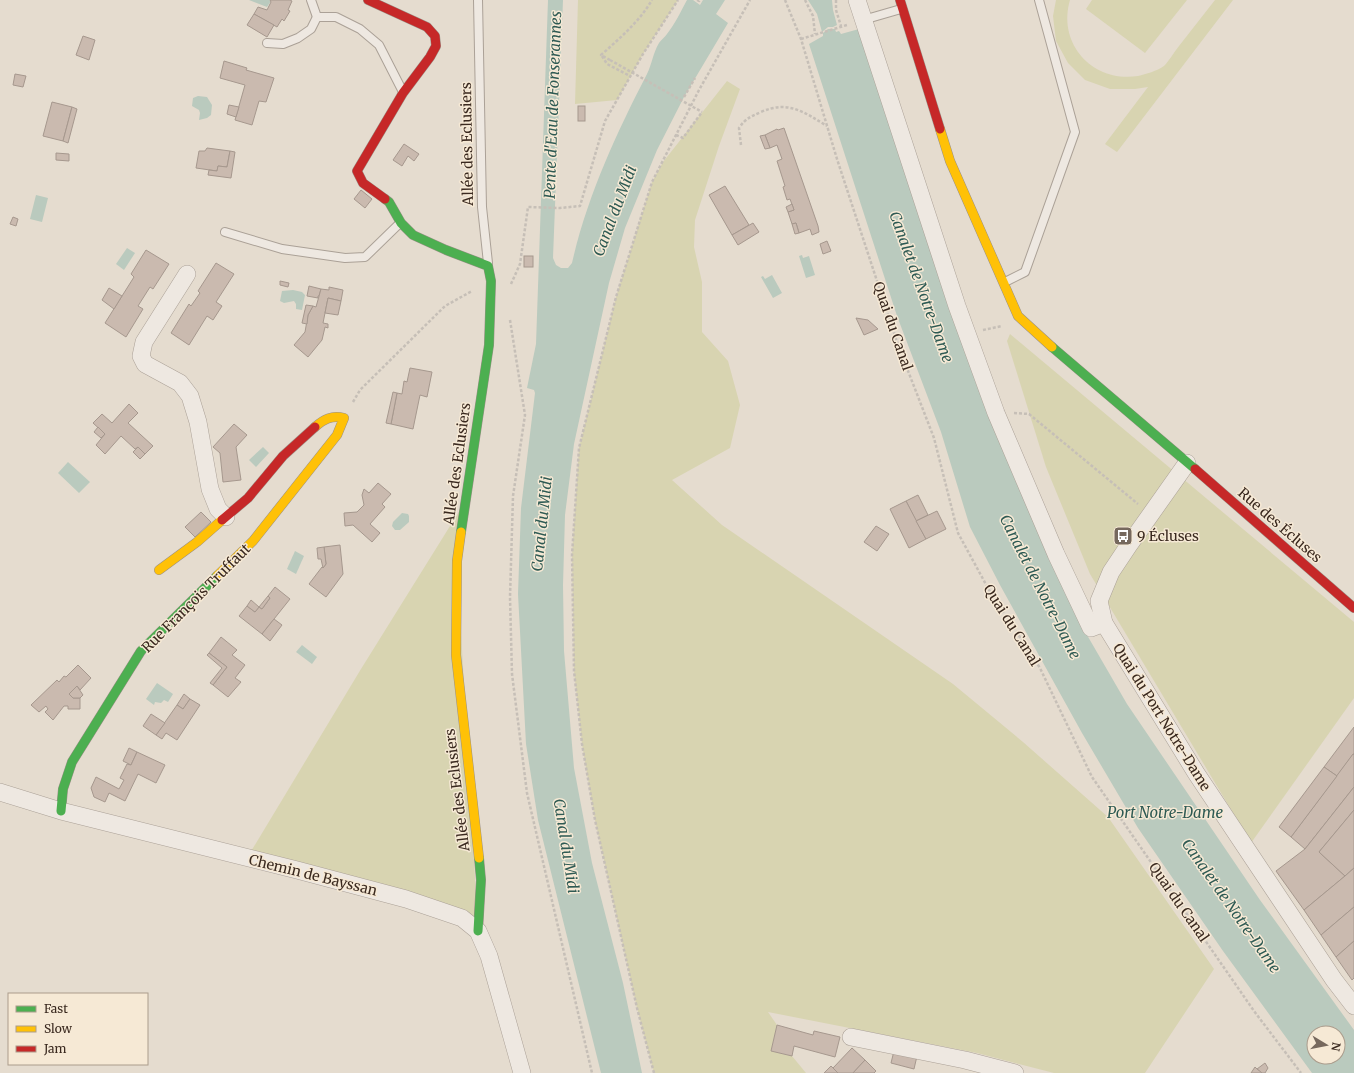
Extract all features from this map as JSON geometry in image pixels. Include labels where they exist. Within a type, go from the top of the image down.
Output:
[{"type":"street","points":[[368,0],[427,28],[435,36],[436,46],[430,57],[403,93],[363,159],[357,172],[363,183],[389,202],[401,223],[413,234],[446,250],[488,266]]},
{"type":"street","points":[[857,0],[967,333],[996,413],[1056,554],[1091,628],[1104,623]]},
{"type":"street","name":"Rue des Écluses","points":[[901,4],[950,161],[1002,283],[1018,316],[1026,325],[1354,608]]},
{"type":"street","name":"Allée des Eclusiers","points":[[478,931],[481,880],[456,655],[457,561],[489,345],[491,281],[488,266]]},
{"type":"street","points":[[187,274],[144,342],[141,356],[145,364],[180,384],[190,396],[198,422],[210,489],[218,509],[226,516]]},
{"type":"street","points":[[159,570],[197,542],[248,498],[283,456],[324,419],[336,416],[344,418]]},
{"type":"street","name":"Rue François Truffaut","points":[[61,810],[63,789],[72,762],[141,651],[253,542],[336,435],[344,418]]},
{"type":"street","name":"Quai du Port Notre-Dame","points":[[1187,463],[1111,572],[1099,601],[1104,623],[1196,773],[1334,980],[1354,1006]]},
{"type":"street","name":"Chemin de Bayssan","points":[[0,792],[61,810],[406,899],[462,918],[478,931],[489,956],[522,1073]]},
{"type":"street","points":[[852,1037],[965,1060],[1015,1073]]},
{"type":"lane","points":[[267,43],[283,44],[298,38],[310,29],[317,16],[311,0]]},
{"type":"lane","name":"Allée des Eclusiers","points":[[478,0],[482,207],[488,266]]},
{"type":"lane","points":[[1002,283],[1025,272],[1075,132],[1040,0]]},
{"type":"lane","points":[[863,20],[901,4]]},
{"type":"lane","points":[[317,16],[336,17],[360,28],[379,45],[403,93]]},
{"type":"lane","points":[[225,232],[282,249],[345,258],[365,257],[401,223]]},
{"type":"path","points":[[601,54],[621,38],[643,14],[652,0]]},
{"type":"path","points":[[509,289],[520,264],[528,208],[560,208],[580,206],[605,121],[643,54],[678,0]]},
{"type":"path","points":[[654,1073],[637,1008],[595,820],[582,744],[574,670],[572,555],[579,448],[616,297],[652,182],[699,90],[750,0]]},
{"type":"path","name":"Quai du Canal","points":[[785,0],[801,39],[839,166],[898,344],[934,438],[958,533],[989,590],[1040,668],[1092,777],[1254,1011],[1300,1073]]},
{"type":"path","points":[[805,0],[813,16],[815,34]]},
{"type":"path","points":[[801,39],[841,26],[836,10],[836,0]]},
{"type":"path","points":[[601,54],[702,112],[683,138],[676,135]]},
{"type":"path","points":[[601,54],[607,64],[630,76]]},
{"type":"path","points":[[684,97],[695,78]]},
{"type":"path","points":[[741,145],[739,128],[746,119],[777,107],[783,106],[802,111],[827,126]]},
{"type":"path","points":[[344,418],[360,390],[445,306],[491,281]]},
{"type":"path","points":[[510,316],[525,415],[514,496],[510,596],[512,674],[527,793],[592,1073]]},
{"type":"path","points":[[967,333],[1005,325]]},
{"type":"path","points":[[996,413],[1029,414],[1143,508]]},
{"type":"shaded area","points":[[578,0],[678,0],[643,54],[617,100],[575,104]]},
{"type":"shaded area","points":[[1056,0],[1070,0],[1067,16],[1069,31],[1074,45],[1082,57],[1093,67],[1122,77],[1138,76],[1155,71],[1164,66],[1215,0],[1233,0],[1117,152],[1105,144],[1148,87],[1135,89],[1110,89],[1085,80],[1068,63],[1056,41],[1053,16]]},
{"type":"shaded area","points":[[1092,0],[1187,0],[1145,53],[1086,9]]},
{"type":"shaded area","points":[[727,81],[740,89],[719,146],[695,220],[694,247],[702,282],[702,332],[728,361],[740,405],[730,448],[672,480],[722,525],[953,684],[1023,742],[1108,817],[1214,969],[1145,1073],[1054,1073],[977,1053],[768,1012],[777,1025],[771,1051],[792,1056],[806,1073],[654,1073],[637,1008],[595,820],[582,744],[574,671],[572,555],[579,448],[616,297],[652,182],[663,162]]},
{"type":"shaded area","points":[[1010,334],[1354,622],[1354,698],[1251,843],[1090,574],[1046,467],[1007,341]]},
{"type":"shaded area","points":[[460,510],[457,561],[478,931],[462,918],[247,858],[361,669]]},
{"type":"water","points":[[249,0],[269,0],[271,1],[267,7]]},
{"type":"water","points":[[548,0],[563,0],[553,258],[556,265],[561,268],[568,268],[572,263],[578,238],[594,190],[624,120],[647,74],[657,47],[673,26],[687,0],[693,0],[700,5],[703,0],[725,0],[716,14],[728,23],[684,97],[657,150],[625,228],[609,283],[574,444],[565,515],[563,585],[564,651],[574,768],[592,863],[623,983],[642,1073],[601,1073],[538,820],[526,744],[518,594],[521,508],[535,393],[534,390],[527,388],[536,344]]},
{"type":"water","points":[[808,0],[832,0],[837,25],[828,27],[822,32],[817,14]]},
{"type":"water","name":"Port Notre-Dame","points":[[828,29],[835,29],[836,32],[839,31],[841,34],[859,29],[1087,635],[1127,704],[1260,900],[1354,1030],[1354,1073],[1312,1073],[1306,1065],[1346,1065],[1346,1025],[1306,1025],[1306,1065],[1223,951],[1138,828],[1082,733],[1000,585],[970,527],[941,432],[897,316],[809,44],[823,36],[823,33]]},
{"type":"water","points":[[198,96],[207,97],[212,105],[211,115],[207,118],[199,120],[199,110],[192,106],[193,98]]},
{"type":"water","points":[[36,195],[48,198],[42,222],[30,219]]},
{"type":"water","points":[[127,248],[135,253],[124,270],[116,264]]},
{"type":"water","points":[[802,255],[803,258],[809,256],[815,275],[806,278],[799,256]]},
{"type":"water","points":[[772,275],[782,293],[773,298],[761,277],[763,276],[765,279]]},
{"type":"water","points":[[293,290],[302,292],[305,295],[302,310],[296,309],[296,304],[294,301],[284,303],[280,301],[282,291]]},
{"type":"water","points":[[263,447],[269,453],[256,467],[249,460]]},
{"type":"water","points":[[68,462],[90,482],[79,493],[58,473]]},
{"type":"water","points":[[402,513],[408,514],[409,522],[400,530],[395,530],[392,526],[393,522]]},
{"type":"water","points":[[295,551],[304,556],[296,574],[287,569]]},
{"type":"water","points":[[302,645],[317,657],[312,664],[296,652]]},
{"type":"water","points":[[157,683],[173,694],[168,702],[164,700],[161,703],[155,702],[154,705],[146,699]]},
{"type":"building","points":[[270,0],[292,1],[288,10],[290,11],[284,21],[282,19],[277,27],[254,14],[258,7],[267,10],[271,2]]},
{"type":"building","points":[[254,14],[274,25],[267,37],[247,25]]},
{"type":"building","points":[[83,36],[95,40],[89,60],[76,55]]},
{"type":"building","points":[[224,61],[247,68],[246,70],[274,78],[266,102],[259,101],[252,125],[235,120],[245,85],[220,78]]},
{"type":"building","points":[[15,74],[26,76],[23,87],[13,85]]},
{"type":"building","points":[[52,102],[72,107],[63,141],[43,136]]},
{"type":"building","points":[[229,105],[239,107],[236,117],[227,114]]},
{"type":"building","points":[[578,106],[585,106],[585,121],[578,121]]},
{"type":"building","points":[[72,107],[77,109],[68,143],[63,141]]},
{"type":"building","points":[[784,128],[818,226],[819,232],[812,235],[810,229],[799,233],[796,223],[792,224],[788,212],[794,210],[790,199],[787,200],[783,187],[785,186],[777,161],[782,159],[777,145],[770,148],[765,135],[777,129]]},
{"type":"building","points":[[765,135],[770,148],[765,149],[760,136]]},
{"type":"building","points":[[404,144],[419,154],[414,161],[408,156],[402,166],[393,160]]},
{"type":"building","points":[[207,148],[230,151],[227,167],[218,166],[217,171],[196,168],[199,151],[205,151]]},
{"type":"building","points":[[230,151],[235,152],[231,178],[208,175],[209,170],[217,171],[218,166],[227,167]]},
{"type":"building","points":[[56,153],[69,154],[69,161],[56,160]]},
{"type":"building","points":[[725,186],[749,225],[732,235],[709,195]]},
{"type":"building","points":[[361,190],[372,199],[365,208],[354,199]]},
{"type":"building","points":[[792,204],[794,210],[788,212],[786,207]]},
{"type":"building","points":[[13,217],[18,219],[16,226],[10,224]]},
{"type":"building","points":[[753,223],[759,232],[738,245],[732,235]]},
{"type":"building","points":[[796,223],[799,233],[795,234],[792,224]]},
{"type":"building","points":[[827,241],[831,251],[823,254],[820,244]]},
{"type":"building","points":[[146,250],[169,264],[153,289],[150,287],[138,306],[143,309],[126,337],[105,323],[134,277],[131,274]]},
{"type":"building","points":[[524,256],[533,256],[533,267],[524,267]]},
{"type":"building","points":[[216,263],[234,274],[216,302],[222,306],[213,320],[207,316],[189,345],[171,333],[189,304],[191,306],[200,293],[198,291]]},
{"type":"building","points":[[280,281],[289,283],[288,287],[280,285]]},
{"type":"building","points":[[309,286],[321,289],[318,298],[307,296]]},
{"type":"building","points":[[329,287],[343,290],[341,301],[328,298],[323,323],[328,324],[328,328],[325,327],[322,340],[308,357],[294,345],[305,332],[308,315],[313,306],[316,307],[321,289],[329,290]]},
{"type":"building","points":[[109,288],[122,296],[114,309],[102,300]]},
{"type":"building","points":[[328,298],[341,301],[338,315],[325,313]]},
{"type":"building","points":[[306,305],[313,306],[308,315],[307,324],[302,323]]},
{"type":"building","points":[[856,318],[868,320],[878,329],[864,335]]},
{"type":"building","points":[[410,368],[432,372],[427,397],[420,395],[413,429],[391,424],[397,393],[402,394],[404,381],[407,382]]},
{"type":"building","points":[[393,392],[397,393],[391,424],[386,423]]},
{"type":"building","points":[[129,404],[138,413],[128,423],[153,446],[145,454],[138,447],[135,449],[121,436],[105,454],[96,445],[105,434],[93,423],[102,414],[112,423]]},
{"type":"building","points":[[234,424],[247,435],[236,447],[241,480],[223,482],[220,453],[213,447]]},
{"type":"building","points":[[98,427],[105,434],[101,438],[94,432]]},
{"type":"building","points":[[138,447],[145,454],[140,459],[133,452]]},
{"type":"building","points":[[378,483],[391,494],[382,504],[385,507],[370,524],[380,533],[372,542],[353,525],[345,526],[344,513],[357,512],[364,505],[362,495],[364,489],[369,493]]},
{"type":"building","points":[[918,495],[928,515],[916,521],[906,501]]},
{"type":"building","points":[[906,501],[926,539],[909,548],[890,509]]},
{"type":"building","points":[[937,511],[946,529],[926,539],[916,521]]},
{"type":"building","points":[[201,512],[211,522],[195,537],[185,527]]},
{"type":"building","points":[[876,526],[889,534],[877,551],[864,542]]},
{"type":"building","points":[[340,545],[343,574],[326,597],[309,584],[326,564],[324,547]]},
{"type":"building","points":[[324,547],[326,564],[323,568],[321,559],[318,559],[317,548]]},
{"type":"building","points":[[275,587],[290,599],[262,634],[239,616],[247,606],[255,612],[259,607],[262,609],[270,598],[268,596]]},
{"type":"building","points":[[268,596],[270,598],[262,609],[259,607]]},
{"type":"building","points":[[251,600],[259,607],[255,612],[247,606]]},
{"type":"building","points":[[274,619],[282,625],[270,641],[262,634]]},
{"type":"building","points":[[221,637],[237,650],[232,655],[245,665],[235,678],[241,682],[228,697],[213,685],[227,667],[209,653]]},
{"type":"building","points":[[209,653],[227,667],[213,685],[210,683],[222,668],[207,655]]},
{"type":"building","points":[[78,665],[91,678],[80,690],[77,686],[69,694],[73,698],[80,698],[80,709],[68,709],[68,706],[64,706],[53,720],[45,712],[48,709],[46,706],[39,712],[31,705],[57,680],[59,682],[64,676],[66,677]]},
{"type":"building","points":[[77,686],[83,695],[80,698],[73,698],[69,694]]},
{"type":"building","points":[[184,694],[190,699],[183,709],[177,705]]},
{"type":"building","points":[[190,699],[200,705],[177,740],[166,733],[162,739],[156,735],[177,705],[183,709]]},
{"type":"building","points":[[151,714],[165,723],[156,735],[143,726]]},
{"type":"building","points":[[1354,727],[1354,753],[1337,776],[1324,767]]},
{"type":"building","points":[[129,748],[137,752],[131,765],[123,761]]},
{"type":"building","points":[[137,752],[165,765],[156,783],[138,774],[125,801],[109,793],[105,802],[94,797],[91,788],[96,777],[119,789],[124,780],[120,778],[127,764],[131,765]]},
{"type":"building","points":[[1353,754],[1354,787],[1305,849],[1291,837]]},
{"type":"building","points":[[1324,767],[1337,776],[1291,837],[1279,827]]},
{"type":"building","points":[[1354,787],[1354,810],[1319,852],[1345,876],[1304,910],[1276,871],[1305,849]]},
{"type":"building","points":[[1354,810],[1354,868],[1345,876],[1319,852]]},
{"type":"building","points":[[1354,868],[1354,907],[1321,935],[1304,910]]},
{"type":"building","points":[[1354,907],[1354,941],[1336,957],[1321,935]]},
{"type":"building","points":[[1354,941],[1354,978],[1352,980],[1336,957]]},
{"type":"building","points":[[777,1025],[813,1035],[814,1031],[840,1037],[835,1057],[794,1046],[792,1056],[771,1051]]},
{"type":"building","points":[[852,1048],[865,1060],[853,1073],[838,1073],[833,1068]]},
{"type":"building","points":[[894,1051],[917,1056],[914,1069],[891,1063]]},
{"type":"building","points":[[865,1060],[876,1071],[874,1073],[853,1073]]},
{"type":"building","points":[[1265,1063],[1268,1068],[1265,1073],[1262,1073],[1257,1069]]},
{"type":"building","points":[[831,1066],[838,1073],[824,1073]]},
{"type":"building","points":[[1255,1067],[1257,1069],[1262,1073],[1251,1073]]},
{"type":"traffic: fast","points":[[385,199],[389,202],[401,223],[413,235],[446,250],[488,266],[491,281],[489,345],[461,532]]},
{"type":"traffic: fast","points":[[1052,347],[1195,469]]},
{"type":"traffic: fast","points":[[61,811],[63,789],[72,762],[141,651],[217,576]]},
{"type":"traffic: fast","points":[[478,931],[481,880],[479,858]]},
{"type":"traffic: slow","points":[[940,129],[950,161],[1018,316],[1052,347]]},
{"type":"traffic: slow","points":[[217,576],[253,541],[337,435],[344,418],[328,418],[315,427]]},
{"type":"traffic: slow","points":[[159,570],[197,542],[222,520]]},
{"type":"traffic: slow","points":[[461,532],[457,561],[456,655],[479,858]]},
{"type":"traffic: jam","points":[[368,0],[427,27],[435,36],[436,46],[430,57],[403,93],[357,171],[363,183],[385,199]]},
{"type":"traffic: jam","points":[[900,0],[940,129]]},
{"type":"traffic: jam","points":[[222,520],[248,498],[283,456],[315,427]]},
{"type":"traffic: jam","points":[[1195,469],[1354,608]]},
{"type":"place","name":"9 Écluses","points":[[1123,536]]},
{"type":"water label","name":"Pente d'Eau de Fonserannes","points":[[553,105]]},
{"type":"water label","name":"Canal du Midi","points":[[615,211]]},
{"type":"water label","name":"Canalet de Notre-Dame","points":[[921,287]]},
{"type":"water label","name":"Canal du Midi","points":[[542,524]]},
{"type":"water label","name":"Canalet de Notre-Dame","points":[[1040,587]]},
{"type":"water label","name":"Canal du Midi","points":[[566,846]]},
{"type":"water label","name":"Canalet de Notre-Dame","points":[[1231,906]]}]
